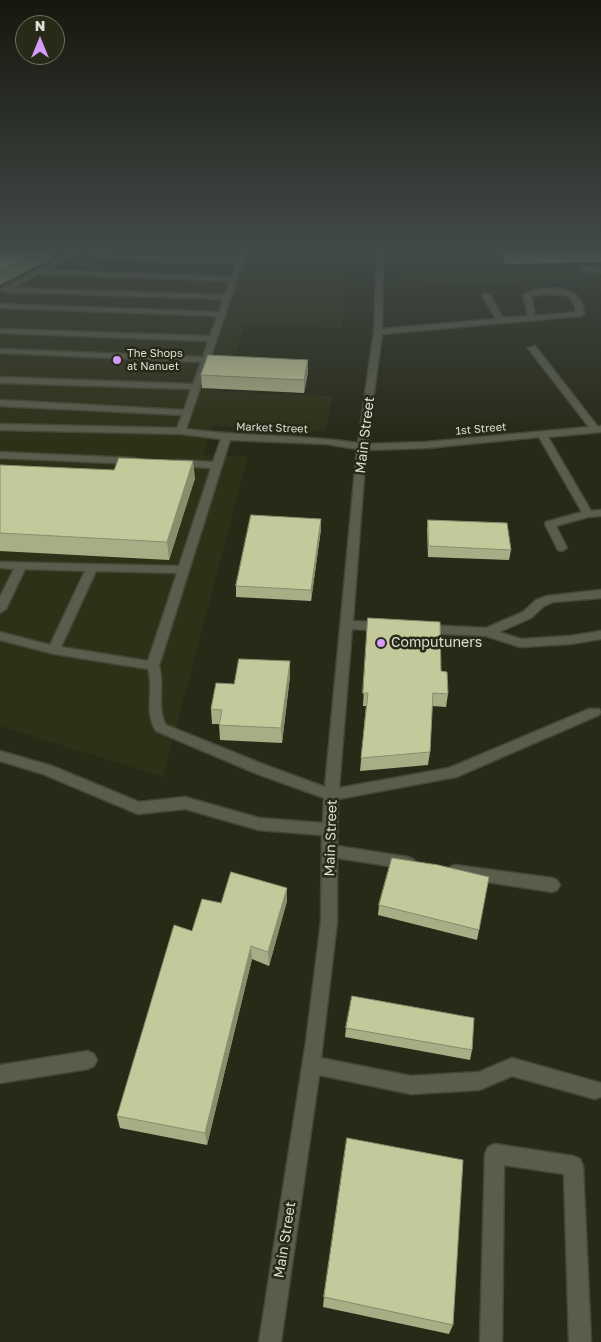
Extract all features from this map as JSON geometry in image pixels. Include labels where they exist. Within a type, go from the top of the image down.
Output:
[{"type":"street","points":[[181,431],[223,314],[213,314]]},
{"type":"street","name":"Main Street","points":[[270,1342],[312,1065],[329,922],[332,795],[362,448],[378,332],[378,314]]},
{"type":"street","points":[[498,314],[500,321]]},
{"type":"street","points":[[531,314],[532,318]]},
{"type":"street","points":[[378,332],[580,314]]},
{"type":"street","points":[[0,331],[214,339]]},
{"type":"street","points":[[532,348],[598,429]]},
{"type":"street","points":[[0,351],[206,360]]},
{"type":"street","points":[[0,380],[197,388]]},
{"type":"street","points":[[0,403],[188,413]]},
{"type":"street","name":"Market Street","points":[[0,427],[181,431],[226,438],[326,442],[362,448]]},
{"type":"street","name":"1st Street","points":[[362,448],[427,445],[598,429]]},
{"type":"street","points":[[542,434],[588,514]]},
{"type":"street","points":[[226,438],[153,666],[158,675],[155,719],[161,728],[260,769],[332,795],[451,773],[594,712]]},
{"type":"street","points":[[0,455],[149,462]]},
{"type":"street","points":[[168,463],[218,465]]},
{"type":"street","points":[[562,548],[550,524],[588,514],[601,514]]},
{"type":"street","points":[[0,565],[90,569],[185,570]]},
{"type":"street","points":[[0,609],[21,566]]},
{"type":"street","points":[[54,650],[90,569]]},
{"type":"street","points":[[487,632],[527,615],[540,603],[551,598],[601,594]]},
{"type":"street","points":[[347,625],[394,627]]},
{"type":"street","points":[[412,628],[487,632],[520,643],[601,636]]},
{"type":"street","points":[[0,636],[54,650],[153,666]]},
{"type":"street","points":[[0,756],[47,770],[138,808],[185,803],[259,824],[330,830]]},
{"type":"street","points":[[330,852],[552,885]]},
{"type":"street","points":[[0,1074],[88,1060]]},
{"type":"street","points":[[312,1065],[411,1085],[479,1081],[512,1067],[595,1090]]},
{"type":"street","points":[[491,1342],[495,1154],[573,1166],[580,1342]]},
{"type":"shaded area","points":[[0,314],[344,314],[342,328],[245,325],[223,392],[333,396],[326,431],[212,426],[203,455],[248,456],[163,777],[0,726]]},
{"type":"building","points":[[208,355],[308,360],[304,380],[201,375]]},
{"type":"building","points":[[119,458],[193,461],[167,542],[0,533],[0,465],[114,470]]},
{"type":"building","points":[[251,515],[321,519],[311,590],[236,586]]},
{"type":"building","points":[[428,520],[507,523],[511,550],[429,546]]},
{"type":"building","points":[[368,618],[440,622],[441,671],[447,672],[448,694],[433,693],[430,752],[361,758],[368,693],[363,693]]},
{"type":"building","points":[[239,659],[290,661],[281,728],[219,725],[222,710],[211,709],[216,683],[234,684]]},
{"type":"building","points":[[392,858],[438,865],[489,877],[479,930],[379,905]]},
{"type":"building","points":[[231,872],[287,888],[268,952],[251,946],[205,1133],[117,1116],[174,925],[192,931],[202,899],[221,903]]},
{"type":"building","points":[[352,996],[474,1018],[472,1050],[346,1028]]},
{"type":"building","points":[[347,1138],[463,1160],[453,1325],[324,1297]]},
{"type":"place","name":"The Shops at Nanuet","points":[[117,360]]},
{"type":"place","name":"Computuners","points":[[381,643]]}]
